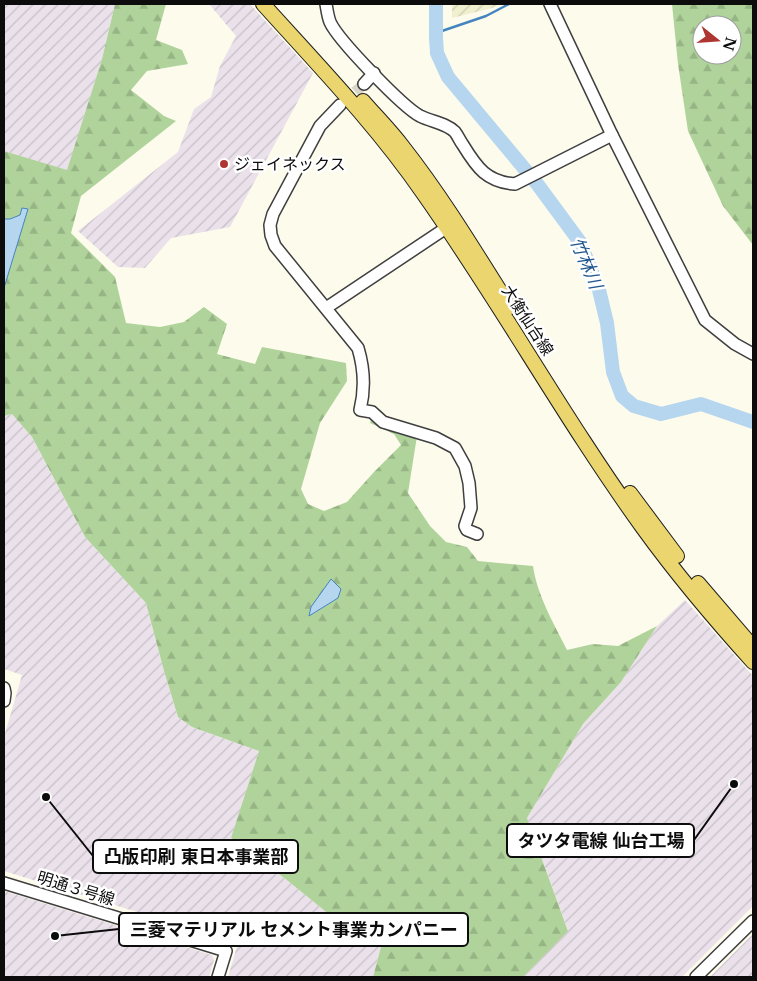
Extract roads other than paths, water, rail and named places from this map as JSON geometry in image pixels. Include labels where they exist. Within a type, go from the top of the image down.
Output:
[{"type":"main road","name":"大衡仙台線","points":[[263,4],[361,113],[423,192],[634,515],[702,603],[753,662]]},
{"type":"main road","name":"大衡仙台線","points":[[276,4],[403,147],[466,234],[541,356],[632,496],[701,587],[753,647]]},
{"type":"street","points":[[326,4],[330,22],[340,37],[404,105],[421,116],[440,122],[454,132],[480,170],[491,178],[502,183],[515,184],[612,135]]},
{"type":"street","points":[[550,4],[612,135],[705,320],[735,344],[753,354]]},
{"type":"street","points":[[364,84],[374,73]]},
{"type":"street","points":[[340,105],[320,126],[273,214],[270,225],[271,235],[275,246],[358,348],[361,358],[363,383],[360,410],[372,412],[383,422],[436,438],[455,448],[465,466],[469,483],[471,508],[465,526],[467,530],[477,534]]},
{"type":"street","points":[[326,308],[446,228]]},
{"type":"street","points":[[4,688],[4,701]]},
{"type":"street","name":"明通３号線","points":[[4,883],[226,951],[218,977]]},
{"type":"street","points":[[696,977],[753,921]]},
{"type":"water","points":[[22,208],[28,209],[4,288],[4,219],[20,215]]},
{"type":"water","points":[[331,579],[341,589],[338,598],[309,616],[311,607]]},
{"type":"waterway","name":"竹林川","points":[[436,4],[437,53],[448,77],[538,185],[580,242],[599,290],[607,323],[613,372],[622,396],[634,406],[661,414],[701,404],[753,422]]},
{"type":"waterway","points":[[436,33],[486,16],[509,4]]},
{"type":"tunnel","points":[[343,103],[364,84]]},
{"type":"place","name":"ジェイネックス","points":[[224,164]]},
{"type":"place","name":"タツタ電線 仙台工場","points":[[734,784]]},
{"type":"place","name":"凸版印刷 東日本事業部","points":[[46,797]]},
{"type":"place","name":"三菱マテリアル セメント事業カンパニー","points":[[55,936]]}]
